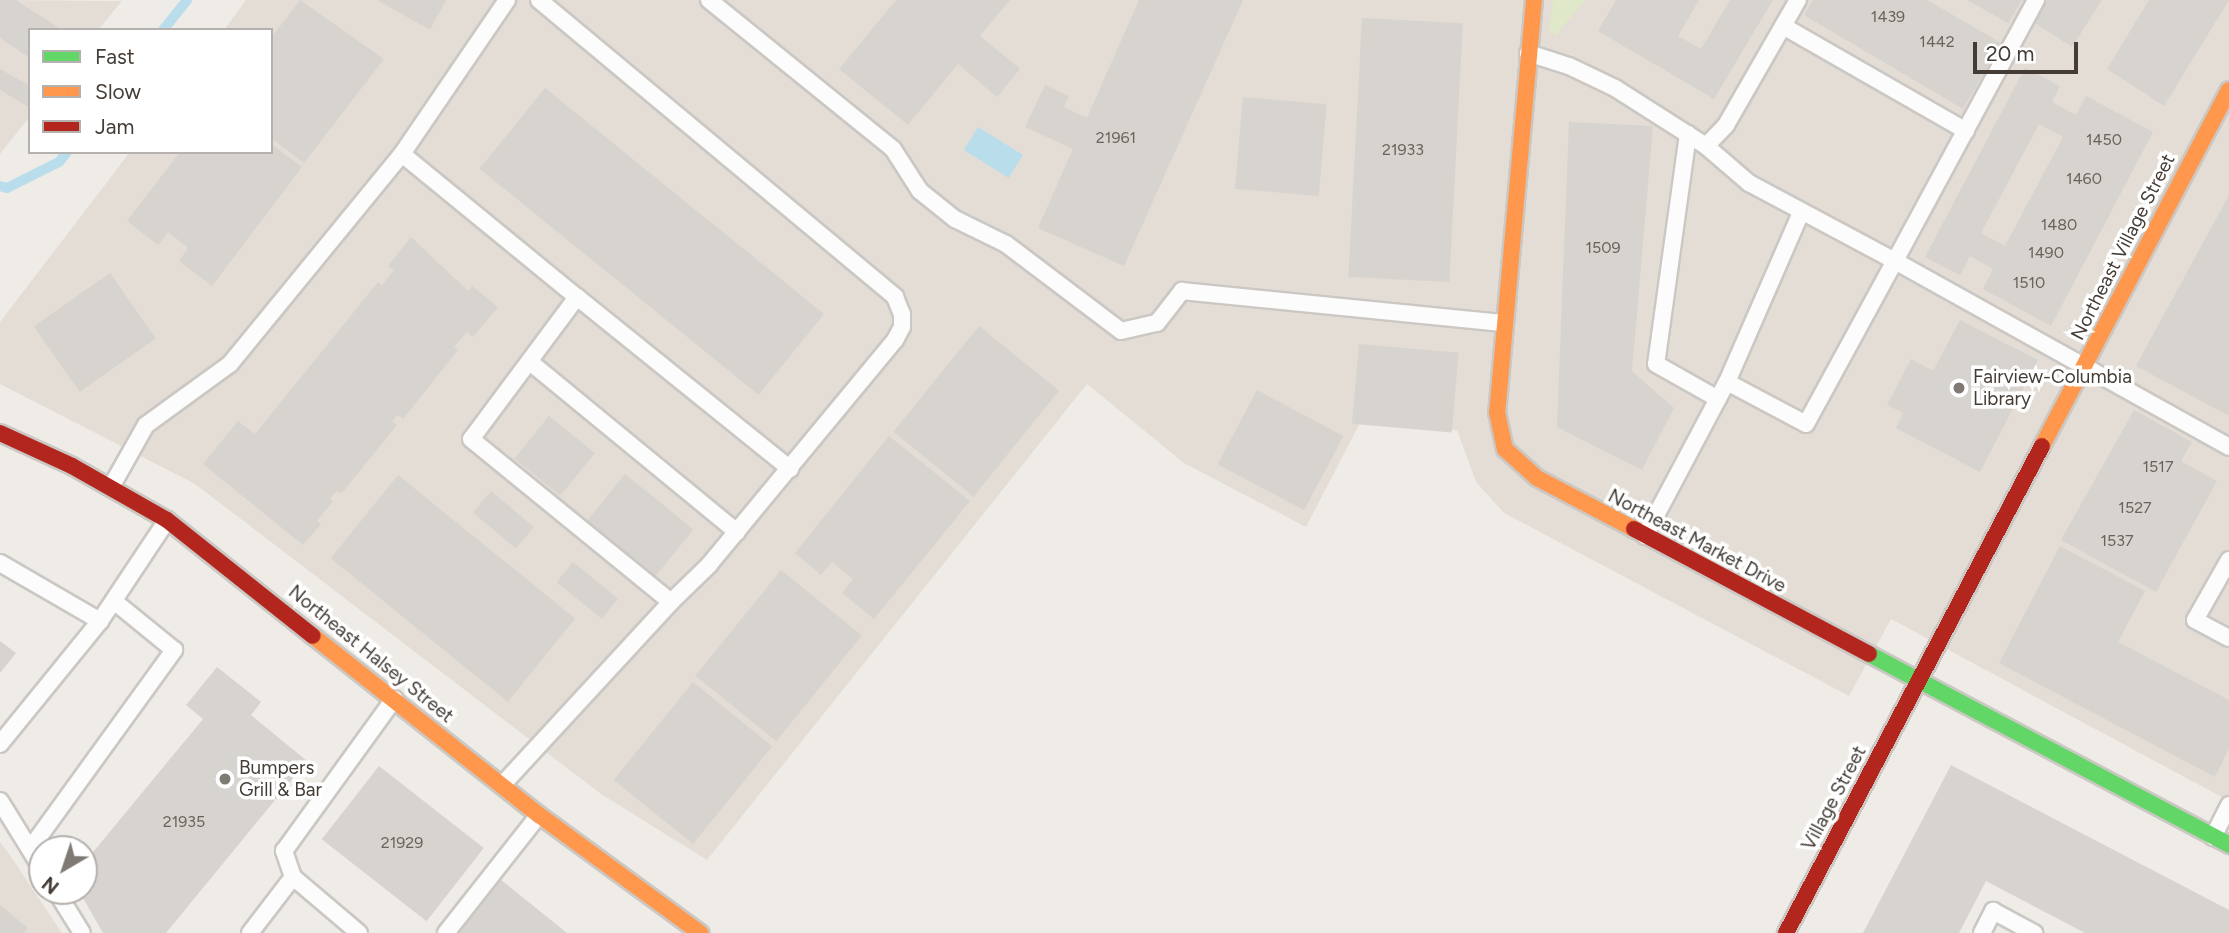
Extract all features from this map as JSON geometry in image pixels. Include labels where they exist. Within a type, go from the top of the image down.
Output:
[{"type":"street","name":"Northeast Market Drive","points":[[1534,0],[1526,52],[1497,412],[1505,449],[1537,478],[1919,683],[2229,845]]},
{"type":"street","name":"Northeast Village Street","points":[[1919,683],[2085,370],[2229,90]]},
{"type":"street","name":"Northeast Halsey Street","points":[[0,433],[111,487],[167,520],[539,815],[700,933]]},
{"type":"street","name":"Village Street","points":[[1786,933],[1919,683]]},
{"type":"lane","points":[[111,487],[146,425],[230,364],[402,153],[507,0]]},
{"type":"lane","points":[[502,785],[737,532],[902,327],[895,297],[539,0]]},
{"type":"lane","points":[[709,0],[893,149],[920,191],[955,219],[1006,244],[1121,331],[1157,323],[1182,291],[1504,323]]},
{"type":"lane","points":[[1706,146],[1726,125],[1798,0]]},
{"type":"lane","points":[[1727,382],[1806,424],[2036,0]]},
{"type":"lane","points":[[1783,26],[1966,131]]},
{"type":"lane","points":[[1526,52],[1569,66],[1615,88],[1706,146],[1749,183],[2229,447]]},
{"type":"lane","points":[[1688,134],[1656,364],[1718,399]]},
{"type":"lane","points":[[402,153],[790,469]]},
{"type":"lane","points":[[1644,536],[1727,382],[1801,213]]},
{"type":"lane","points":[[578,297],[471,439],[671,601]]},
{"type":"lane","points":[[530,362],[737,532]]},
{"type":"lane","points":[[0,744],[100,621],[167,520]]},
{"type":"lane","points":[[2229,560],[2195,620],[2229,638]]},
{"type":"lane","points":[[0,563],[100,621]]},
{"type":"lane","points":[[40,835],[174,650],[114,601]]},
{"type":"lane","points":[[359,933],[293,877],[284,851],[394,699]]},
{"type":"lane","points":[[0,801],[28,846]]},
{"type":"lane","points":[[2213,837],[2229,805]]},
{"type":"lane","points":[[446,933],[539,815]]},
{"type":"lane","points":[[250,933],[293,877]]},
{"type":"lane","points":[[65,905],[82,933]]},
{"type":"lane","points":[[1982,933],[1993,911],[2034,933]]},
{"type":"shaded area","points":[[0,0],[122,1],[100,28],[28,28],[28,119],[0,154]]},
{"type":"shaded area","points":[[246,0],[2229,0],[2229,801],[1891,619],[1849,696],[1504,513],[1476,482],[1457,430],[1361,421],[1306,527],[1184,463],[1087,384],[707,860],[601,794],[195,484],[0,384],[0,322],[128,154],[273,154],[273,28],[225,28]]},
{"type":"shaded area","points":[[0,842],[28,882],[28,905],[43,905],[62,933],[0,933]]},
{"type":"green space","points":[[1553,0],[1585,0],[1556,35],[1549,31]]},
{"type":"water","points":[[978,127],[1023,155],[1009,178],[964,150]]},
{"type":"building","points":[[0,0],[16,0],[59,28],[28,28],[28,57],[0,38]]},
{"type":"building","points":[[300,0],[384,59],[304,163],[273,140],[273,35]]},
{"type":"building","points":[[377,0],[446,0],[430,30]]},
{"type":"building","points":[[896,0],[1010,0],[980,36],[1020,69],[997,97],[958,64],[908,125],[839,69]]},
{"type":"building","points":[[1139,0],[1243,0],[1124,266],[1038,228],[1073,149],[1025,127],[1045,85],[1069,96],[1064,107],[1087,118]]},
{"type":"building","points":[[1616,0],[1699,0],[1678,36],[1701,49],[1730,0],[1773,0],[1714,99],[1598,31]]},
{"type":"building","points":[[1813,0],[1927,0],[2001,43],[1963,109],[1804,15]]},
{"type":"building","points":[[1967,0],[2022,0],[2008,23]]},
{"type":"building","points":[[2047,0],[2102,0],[2072,47],[2033,22]]},
{"type":"building","points":[[2149,0],[2229,0],[2164,106],[2107,69]]},
{"type":"building","points":[[1362,18],[1463,23],[1449,282],[1348,277]]},
{"type":"building","points":[[2025,68],[2060,86],[2052,102],[2076,115],[2086,96],[2153,132],[2051,326],[1983,289],[1993,269],[1970,256],[1960,275],[1925,257]],"holes":[[[2039,124],[2063,137],[2005,246],[1981,233]]]},
{"type":"building","points":[[0,69],[28,85],[28,106],[0,90]]},
{"type":"building","points":[[545,88],[824,314],[759,395],[480,169]]},
{"type":"building","points":[[1243,97],[1327,104],[1319,196],[1235,189]]},
{"type":"building","points":[[1569,122],[1653,126],[1632,371],[1674,408],[1642,470],[1557,427]]},
{"type":"building","points":[[273,145],[302,167],[212,286],[179,261],[188,248],[168,232],[158,245],[127,221],[178,154],[273,154]]},
{"type":"building","points":[[2229,195],[2229,416],[2136,366]]},
{"type":"building","points":[[411,237],[468,291],[472,286],[498,307],[473,337],[467,332],[454,347],[458,350],[403,419],[398,415],[392,421],[397,425],[341,494],[337,491],[330,498],[333,501],[317,521],[321,524],[303,545],[203,464],[238,421],[255,434],[378,282],[382,285],[394,270],[388,266]]},
{"type":"building","points":[[110,273],[156,339],[80,392],[34,326]]},
{"type":"building","name":"Fairview-Columbia Library","points":[[1960,320],[2038,360],[1980,472],[1896,428],[1903,413],[1887,405],[1911,359],[1933,371]]},
{"type":"building","points":[[979,326],[1059,391],[973,497],[893,432]]},
{"type":"building","points":[[1359,344],[1459,353],[1452,432],[1352,424]]},
{"type":"building","points":[[1257,390],[1344,436],[1304,510],[1218,464]]},
{"type":"building","points":[[2134,410],[2192,442],[2181,461],[2217,481],[2156,592],[2061,540]]},
{"type":"building","points":[[549,416],[595,453],[560,496],[514,459]]},
{"type":"building","points":[[889,436],[970,501],[874,619],[842,593],[853,579],[832,562],[821,575],[795,553]]},
{"type":"building","points":[[625,474],[693,529],[656,576],[587,521]]},
{"type":"building","points":[[398,475],[575,618],[508,702],[331,558]]},
{"type":"building","points":[[491,491],[534,527],[516,548],[473,512]]},
{"type":"building","points":[[2060,546],[2145,591],[2118,642],[2229,700],[2229,749],[2215,777],[1999,663]]},
{"type":"building","points":[[573,562],[618,599],[602,619],[557,582]]},
{"type":"building","points":[[781,570],[862,635],[776,741],[695,676]]},
{"type":"building","points":[[0,641],[16,653],[0,673]]},
{"type":"building","points":[[217,667],[261,702],[251,715],[307,761],[166,933],[103,933],[87,905],[98,905],[98,846],[203,719],[186,705]]},
{"type":"building","points":[[693,682],[772,746],[693,844],[614,780]]},
{"type":"building","points":[[1951,765],[2229,910],[2229,933],[2085,933],[1986,881],[1959,933],[1863,933]]},
{"type":"building","points":[[379,766],[484,848],[427,921],[322,839]]},
{"type":"building","points":[[500,879],[567,933],[459,933]]},
{"type":"building","points":[[0,905],[28,928],[24,933],[0,933]]},
{"type":"waterway","points":[[165,28],[187,0]]},
{"type":"waterway","points":[[0,186],[7,188],[59,162],[65,154]]},
{"type":"traffic: fast","points":[[1869,654],[2229,845]]},
{"type":"traffic: slow","points":[[1534,0],[1497,412],[1505,449],[1537,478],[1634,529]]},
{"type":"traffic: slow","points":[[2042,446],[2229,90]]},
{"type":"traffic: slow","points":[[313,636],[539,815],[700,933]]},
{"type":"traffic: jam","points":[[0,433],[72,466],[167,520],[313,636]]},
{"type":"traffic: jam","points":[[1786,933],[2042,446]]},
{"type":"traffic: jam","points":[[1634,529],[1869,654]]},
{"type":"place","name":"Fairview-Columbia Library","points":[[1959,388]]},
{"type":"place","name":"Bumpers Grill & Bar","points":[[225,779]]}]
